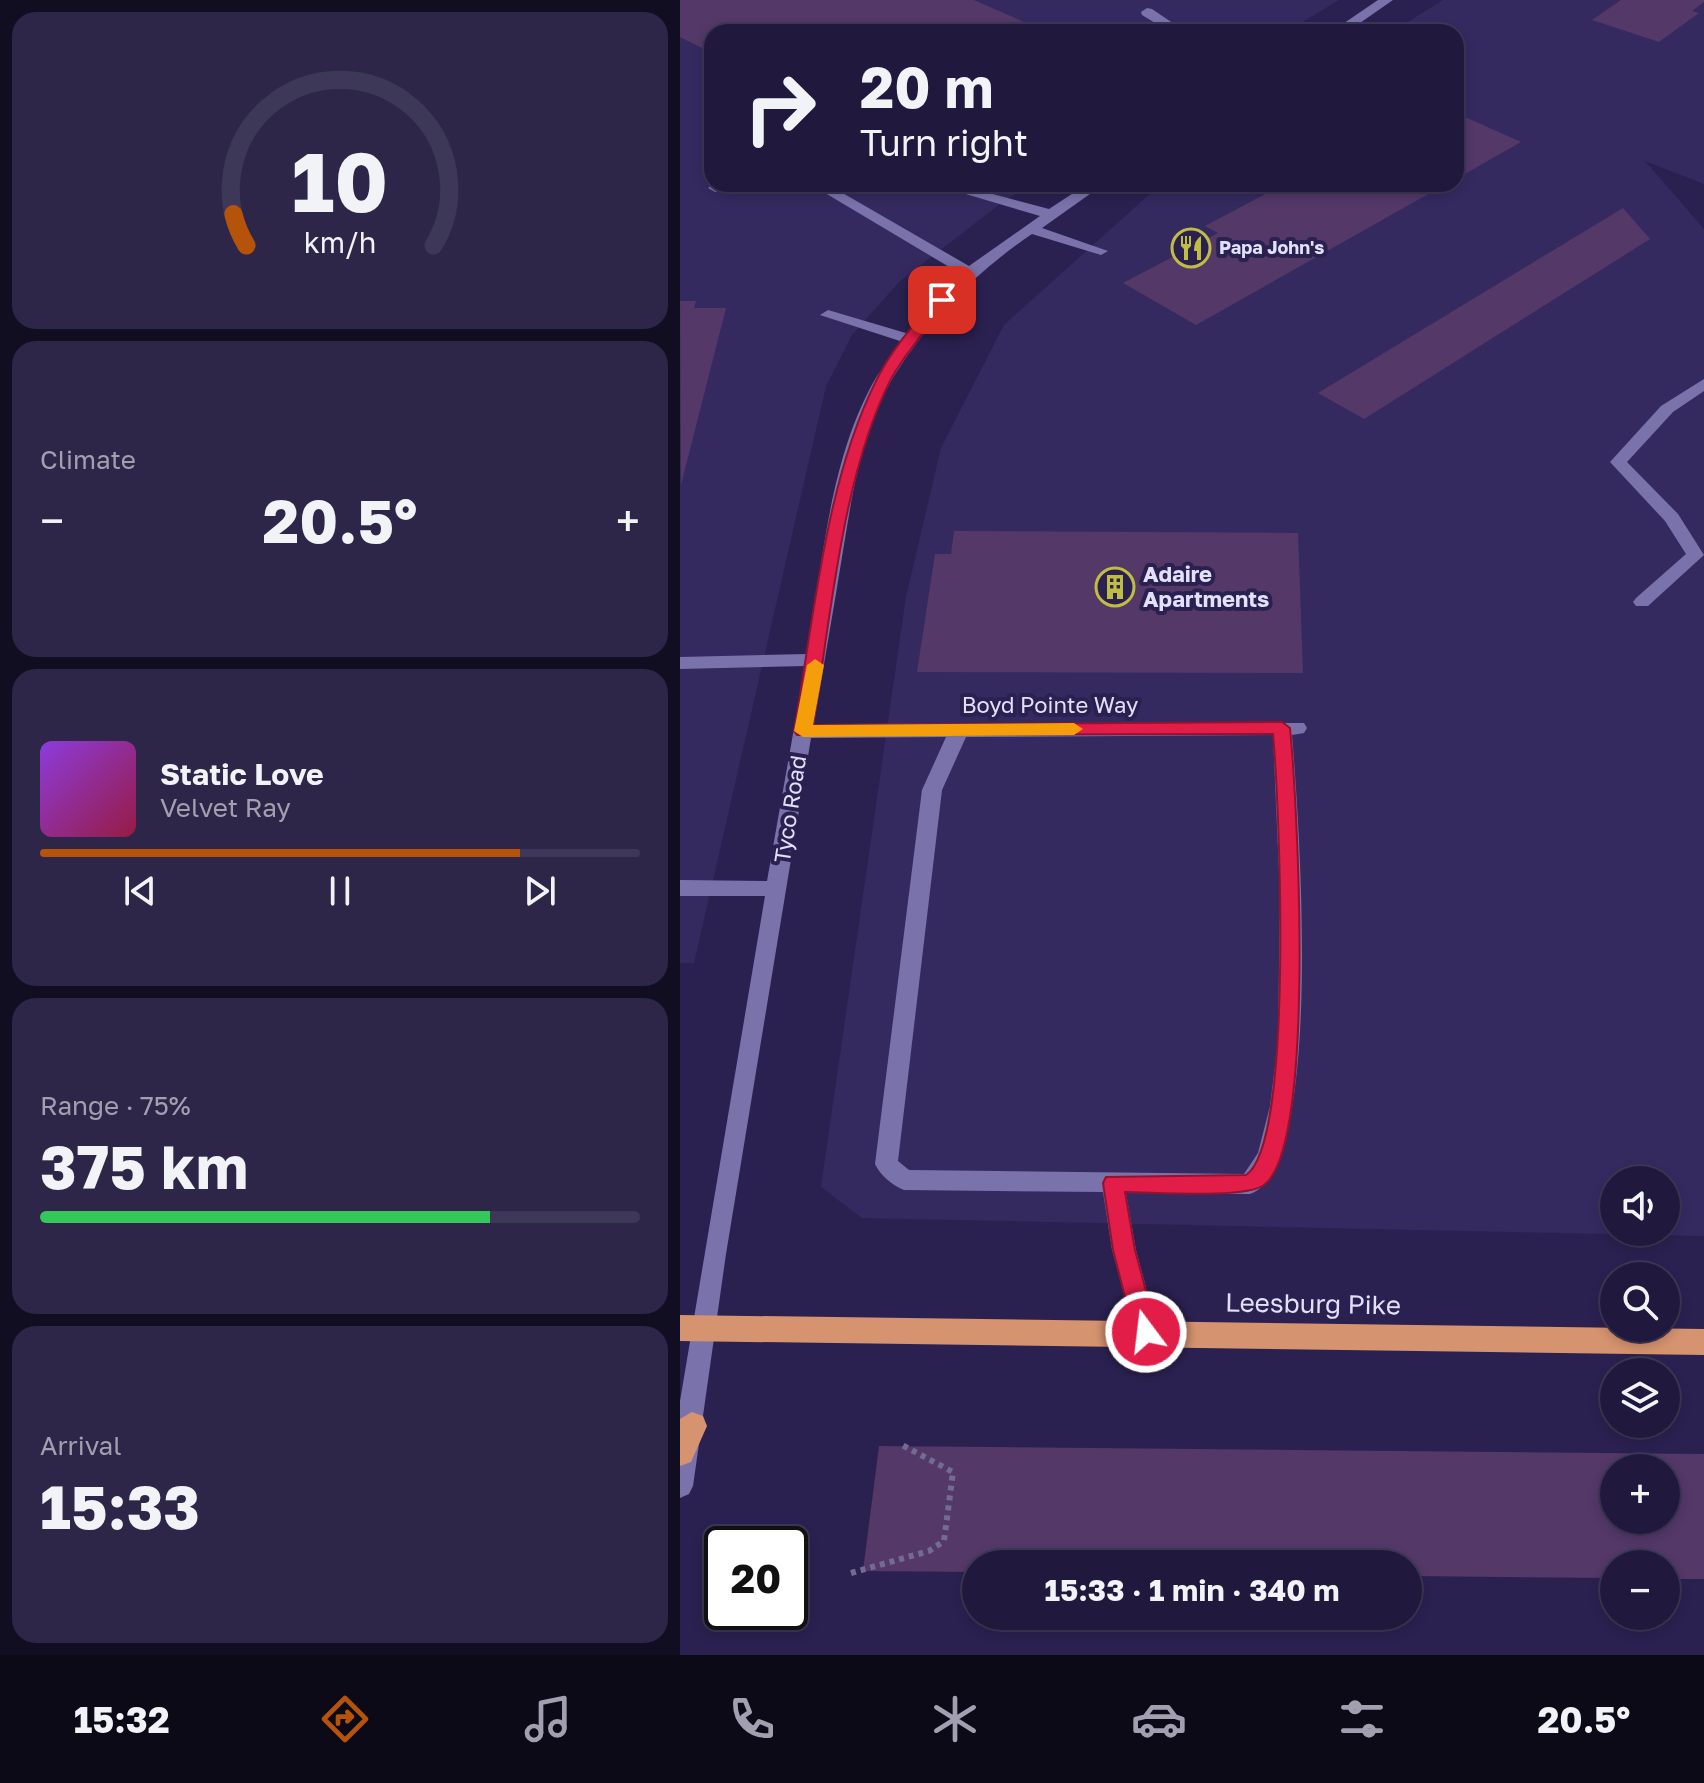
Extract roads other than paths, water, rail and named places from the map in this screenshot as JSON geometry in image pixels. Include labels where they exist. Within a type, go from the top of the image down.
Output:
[{"type":"highway","name":"Leesburg Pike","points":[[692,1328],[1704,1342]]},
{"type":"street","points":[[1350,24],[1387,0]]},
{"type":"street","points":[[1147,12],[1166,24]]},
{"type":"street","points":[[831,192],[971,273]]},
{"type":"street","points":[[969,192],[1050,214]]},
{"type":"street","name":"Tyco Road","points":[[680,1486],[686,1439],[692,1328],[777,889],[846,484],[862,428],[885,377],[910,339],[971,273],[1028,228],[1084,192]]},
{"type":"street","points":[[1028,228],[1101,251]]},
{"type":"street","points":[[828,315],[910,339]]},
{"type":"street","points":[[1642,602],[1695,555],[1672,518],[1618,462],[1667,409],[1704,384]]},
{"type":"street","points":[[680,663],[816,660]]},
{"type":"street","name":"Boyd Pointe Way","points":[[803,731],[1289,728],[1290,1037],[1272,1151],[1261,1177],[1250,1184],[1113,1183]]},
{"type":"street","points":[[959,730],[932,790],[886,1164],[904,1180],[1113,1183],[1124,1250],[1146,1332]]},
{"type":"street","points":[[680,888],[777,889]]},
{"type":"place","name":"Papa John's","points":[[1191,248]]},
{"type":"place","name":"Adaire Apartments","points":[[1115,587]]}]
